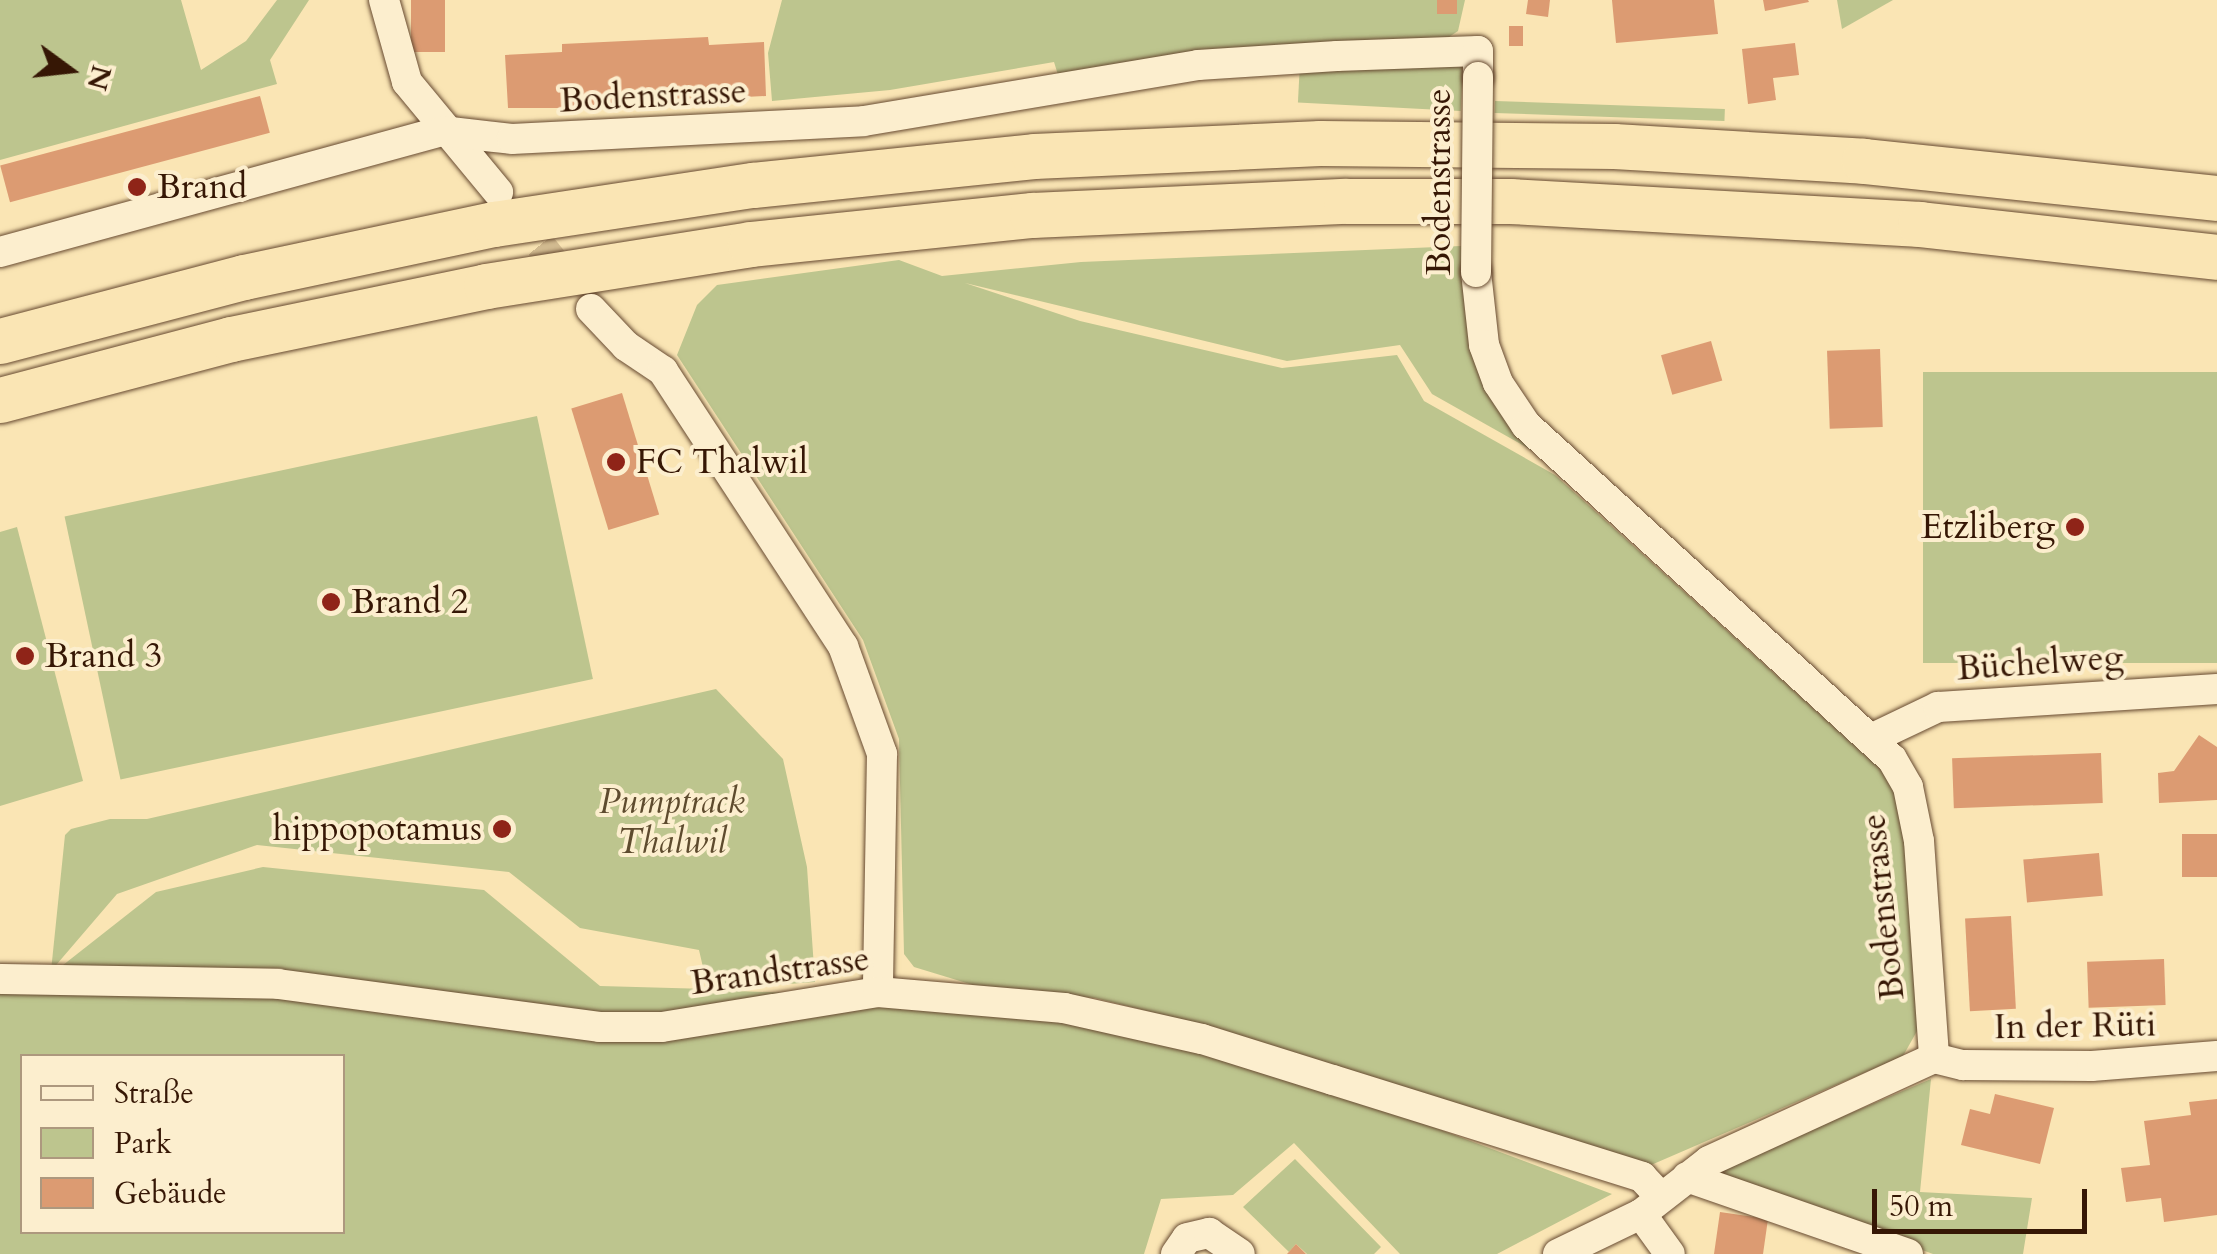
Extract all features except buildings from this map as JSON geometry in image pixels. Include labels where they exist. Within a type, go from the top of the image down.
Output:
[{"type":"highway","points":[[0,340],[311,262],[494,224],[753,184],[1034,156],[1320,143],[1614,146],[1864,161],[2217,198]]},
{"type":"highway","points":[[0,400],[231,339],[504,282],[750,244],[1069,212],[1346,200],[1530,202],[1920,224],[2217,257]]},
{"type":"street","points":[[384,0],[406,82],[442,131],[498,192]]},
{"type":"street","name":"Bodenstrasse","points":[[0,252],[442,131],[512,139],[864,121],[1198,65],[1478,51],[1476,272],[1484,344],[1498,383],[1526,426],[1875,737],[1915,810],[1934,1058]]},
{"type":"street","points":[[591,308],[626,346],[663,371],[843,646],[882,754],[878,992]]},
{"type":"street","name":"Büchelweg","points":[[1875,737],[1938,707],[2217,690]]},
{"type":"street","name":"Brandstrasse","points":[[0,979],[278,984],[599,1027],[662,1027],[878,992],[1064,1008],[1202,1039],[1642,1177],[1650,1205]]},
{"type":"street","name":"In der Rüti","points":[[1934,1058],[1962,1065],[2092,1066],[2217,1056]]},
{"type":"street","points":[[1558,1254],[1650,1205],[1687,1177],[1934,1058]]},
{"type":"street","points":[[1687,1177],[1908,1254]]},
{"type":"street","points":[[1650,1205],[1670,1254]]},
{"type":"street","points":[[1176,1254],[1187,1238],[1209,1233],[1240,1254]]},
{"type":"green space","points":[[0,0],[181,0],[201,70],[246,41],[277,0],[309,0],[270,60],[277,84],[0,160]]},
{"type":"green space","points":[[782,0],[1465,0],[1458,31],[1446,39],[1059,78],[1054,62],[890,90],[772,101],[768,53]]},
{"type":"green space","points":[[1837,0],[1893,0],[1842,29]]},
{"type":"green space","points":[[1300,58],[1463,67],[1461,111],[1298,102]]},
{"type":"green space","points":[[1495,101],[1725,109],[1724,121],[1495,113]]},
{"type":"green space","points":[[1461,246],[1465,313],[1478,367],[1533,451],[1432,394],[1400,345],[1287,361],[965,283],[1080,321],[1282,368],[1397,355],[1424,401],[1555,475],[1899,786],[1921,1024],[1903,1056],[1651,1165],[1171,1017],[1095,998],[996,992],[914,967],[904,954],[899,739],[863,640],[677,355],[697,305],[717,285],[899,260],[942,276],[1081,262]]},
{"type":"green space","name":"Etzliberg","points":[[1923,372],[2217,372],[2217,663],[1923,663]]},
{"type":"green space","name":"Brand 2","points":[[537,416],[593,679],[120,780],[65,516]]},
{"type":"green space","name":"Brand 3","points":[[17,527],[83,781],[0,806],[0,532]]},
{"type":"green space","name":"Pumptrack Thalwil","points":[[716,689],[783,759],[807,867],[815,982],[708,990],[1031,1001],[1329,1088],[1612,1194],[1497,1254],[1400,1254],[1294,1143],[1233,1195],[1161,1199],[1144,1254],[0,1254],[0,975],[44,980],[156,892],[263,867],[484,890],[600,986],[708,989],[699,950],[580,928],[509,872],[257,845],[117,894],[51,971],[65,835],[71,829],[110,819],[147,819]]},
{"type":"green space","points":[[1931,1079],[1920,1192],[2032,1198],[2023,1254],[1933,1254],[1718,1175],[1724,1167]]},
{"type":"green space","points":[[1295,1159],[1381,1247],[1374,1254],[1307,1254],[1296,1244],[1289,1252],[1243,1207]]},
{"type":"tunnel","points":[[512,210],[571,283]]},
{"type":"place","name":"Brand","points":[[137,187]]},
{"type":"place","name":"FC Thalwil","points":[[616,462]]},
{"type":"place","name":"Etzliberg","points":[[2075,527]]},
{"type":"place","name":"Brand 2","points":[[331,602]]},
{"type":"place","name":"Brand 3","points":[[25,656]]},
{"type":"place","name":"hippopotamus","points":[[502,829]]}]
